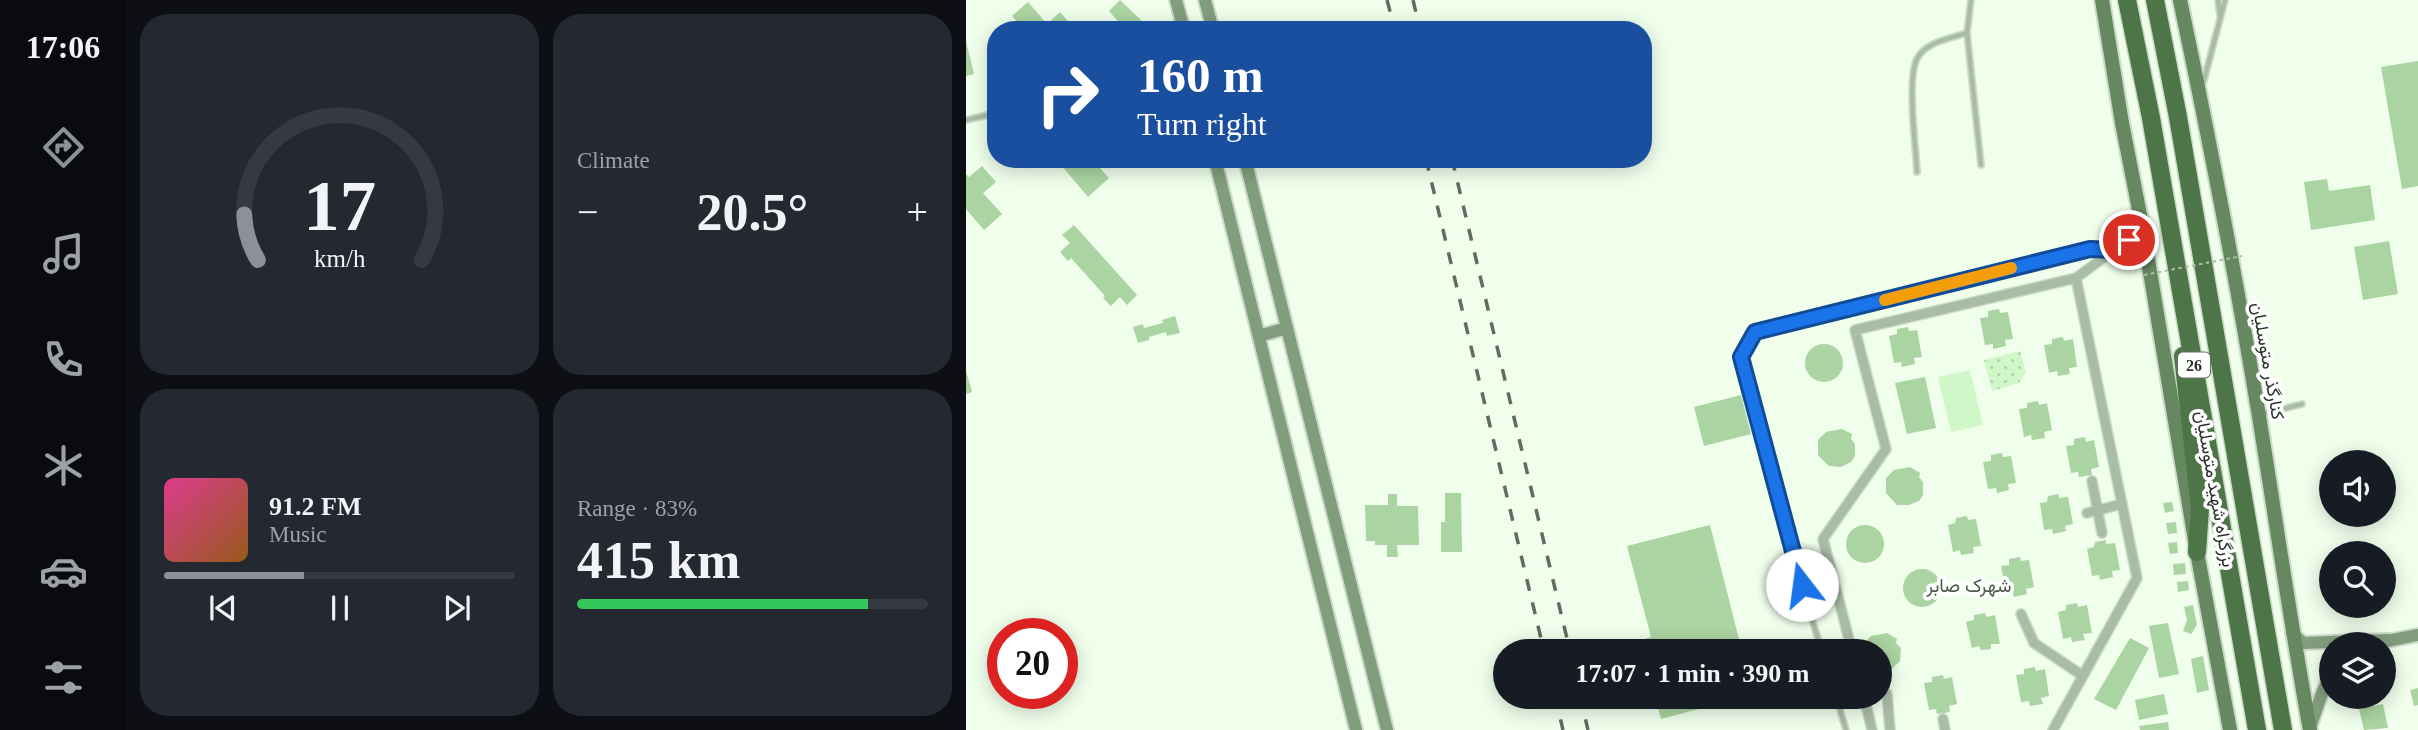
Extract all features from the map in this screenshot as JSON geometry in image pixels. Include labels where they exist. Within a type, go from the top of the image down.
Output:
[{"type":"highway","name":"بزرگراه شهید متوسلیان","points":[[2127,0],[2151,117],[2257,730]]},
{"type":"highway","name":"بزرگراه شهید متوسلیان","points":[[2155,0],[2178,117],[2283,730]]},
{"type":"highway","points":[[2181,293],[2183,372],[2200,509],[2197,552]]},
{"type":"main road","points":[[2102,0],[2230,730]]},
{"type":"main road","name":"کنارگذر متوسلیان","points":[[2180,0],[2259,415],[2292,633],[2310,729]]},
{"type":"street","points":[[1176,0],[1182,21]]},
{"type":"street","points":[[1205,0],[1211,21]]},
{"type":"street","points":[[1217,168],[1356,730]]},
{"type":"street","points":[[1247,168],[1387,730]]},
{"type":"street","points":[[1849,639],[1823,539],[1886,449],[1854,330],[2076,278],[2114,250]]},
{"type":"street","points":[[2053,730],[2137,578],[2076,278]]},
{"type":"street","points":[[1259,336],[1287,328]]},
{"type":"street","points":[[2092,481],[2102,533]]},
{"type":"street","points":[[2087,513],[2122,504]]},
{"type":"street","points":[[2021,614],[2034,643],[2083,676]]},
{"type":"street","points":[[2292,633],[2303,643],[2319,643]]},
{"type":"street","points":[[2396,639],[2418,635]]},
{"type":"street","points":[[2310,729],[2319,699]]},
{"type":"street","points":[[1867,709],[1872,730]]},
{"type":"street","points":[[1888,709],[1890,730]]},
{"type":"street","points":[[1943,719],[1945,730]]},
{"type":"lane","points":[[1971,0],[1967,33],[1981,165]]},
{"type":"lane","points":[[2218,0],[2221,20]]},
{"type":"lane","points":[[2200,94],[2225,0]]},
{"type":"lane","points":[[1917,172],[1912,82],[1914,64],[1919,55],[1927,49],[1941,41],[1967,33]]},
{"type":"lane","points":[[966,120],[987,115]]},
{"type":"lane","points":[[1818,639],[1741,357],[1755,332],[2090,249],[2114,250],[2143,230]]},
{"type":"lane","points":[[2259,415],[2302,404]]},
{"type":"lane","points":[[1840,709],[1846,730]]},
{"type":"path","points":[[2144,275],[2242,257]]},
{"type":"green space","points":[[2020,351],[2026,372],[2019,383],[1992,391],[1984,360]]},
{"type":"green space","points":[[1970,370],[1983,425],[1951,432],[1938,377]]},
{"type":"building","points":[[1120,0],[1142,21],[1118,21],[1109,11]]},
{"type":"building","points":[[1028,2],[1044,21],[1016,21],[1012,16]]},
{"type":"building","points":[[1060,12],[1068,21],[1050,21]]},
{"type":"building","points":[[966,41],[974,74],[966,76]]},
{"type":"building","points":[[2418,61],[2418,186],[2402,189],[2381,67]]},
{"type":"building","points":[[982,166],[996,182],[983,193],[1002,214],[984,230],[966,209],[966,174],[969,177]]},
{"type":"building","points":[[1064,168],[1100,168],[1109,178],[1088,197]]},
{"type":"building","points":[[2327,179],[2329,191],[2370,185],[2375,220],[2311,230],[2304,182]]},
{"type":"building","points":[[1074,225],[1137,295],[1127,305],[1120,297],[1111,306],[1071,258],[1068,261],[1060,252],[1070,243],[1062,235]]},
{"type":"building","points":[[2389,241],[2398,294],[2363,300],[2354,247]]},
{"type":"building","points":[[1999,309],[2000,313],[2008,312],[2013,339],[2005,340],[2006,346],[1993,349],[1993,344],[1985,345],[1980,318],[1988,317],[1988,311]]},
{"type":"building","points":[[1175,316],[1180,333],[1167,336],[1166,332],[1138,343],[1133,327],[1143,324],[1144,328],[1163,323],[1162,320]]},
{"type":"building","points":[[1908,327],[1909,331],[1917,330],[1922,357],[1914,358],[1915,364],[1902,367],[1901,362],[1894,363],[1889,336],[1897,334],[1897,329]]},
{"type":"building","points":[[2063,337],[2064,341],[2073,339],[2077,367],[2069,368],[2070,374],[2058,376],[2057,371],[2049,373],[2044,345],[2052,344],[2052,339]]},
{"type":"building","points":[[1824,344],[1838,349],[1843,363],[1838,377],[1824,382],[1810,377],[1805,363],[1810,349]]},
{"type":"building","points":[[966,371],[972,392],[966,394]]},
{"type":"building","points":[[1925,377],[1936,428],[1907,434],[1895,383]]},
{"type":"building","points":[[1741,395],[1751,434],[1704,446],[1694,407]]},
{"type":"building","points":[[2038,401],[2039,405],[2047,403],[2052,430],[2044,432],[2045,438],[2032,440],[2031,435],[2024,437],[2019,409],[2027,408],[2027,403]]},
{"type":"building","points":[[1842,429],[1852,434],[1855,456],[1851,462],[1841,467],[1829,466],[1818,455],[1818,440],[1826,432]]},
{"type":"building","points":[[2085,437],[2086,442],[2094,440],[2099,467],[2091,469],[2092,475],[2079,477],[2078,472],[2071,473],[2066,446],[2074,445],[2074,439]]},
{"type":"building","points":[[2002,453],[2003,457],[2011,456],[2016,483],[2008,484],[2009,490],[1997,493],[1996,488],[1988,489],[1983,462],[1991,461],[1991,455]]},
{"type":"building","points":[[1910,467],[1920,473],[1923,495],[1919,501],[1909,505],[1897,505],[1886,493],[1886,478],[1894,470]]},
{"type":"building","points":[[1445,493],[1461,493],[1462,552],[1441,552]]},
{"type":"building","points":[[1388,494],[1397,494],[1397,506],[1418,506],[1419,545],[1397,545],[1398,557],[1387,557],[1387,545],[1375,545],[1375,541],[1366,541],[1365,505],[1388,505]]},
{"type":"building","points":[[2059,494],[2059,498],[2068,497],[2073,524],[2065,526],[2066,531],[2053,534],[2052,529],[2044,530],[2040,503],[2047,502],[2048,496]]},
{"type":"building","points":[[2172,502],[2174,511],[2165,513],[2163,503]]},
{"type":"building","points":[[1967,516],[1968,520],[1976,519],[1981,546],[1973,547],[1974,553],[1961,555],[1960,550],[1953,552],[1948,525],[1955,523],[1956,518]]},
{"type":"building","points":[[2176,522],[2177,533],[2168,534],[2166,523]]},
{"type":"building","points":[[1710,525],[1739,639],[1644,639],[1651,637],[1627,546]]},
{"type":"building","points":[[1865,525],[1879,530],[1884,544],[1879,558],[1865,563],[1851,558],[1846,544],[1851,530]]},
{"type":"building","points":[[2106,540],[2106,544],[2115,543],[2120,570],[2112,571],[2113,577],[2100,580],[2099,575],[2092,576],[2087,549],[2094,547],[2095,542]]},
{"type":"building","points":[[2177,542],[2178,553],[2170,554],[2168,543]]},
{"type":"building","points":[[2020,557],[2021,561],[2029,560],[2034,587],[2026,589],[2027,594],[2014,597],[2013,592],[2006,593],[2001,566],[2009,565],[2009,559]]},
{"type":"building","points":[[2185,563],[2186,574],[2174,575],[2173,564]]},
{"type":"building","points":[[1922,569],[1936,574],[1941,588],[1936,602],[1922,607],[1908,602],[1903,588],[1908,574]]},
{"type":"building","points":[[2188,581],[2189,590],[2178,592],[2177,582]]},
{"type":"building","points":[[2077,603],[2078,607],[2087,605],[2092,633],[2083,634],[2085,640],[2072,642],[2071,637],[2063,639],[2058,612],[2066,610],[2066,605]]},
{"type":"building","points":[[2193,605],[2197,625],[2191,634],[2183,631],[2187,620],[2184,607]]},
{"type":"building","points":[[1985,613],[1986,617],[1995,615],[2000,644],[1991,644],[1991,649],[1981,650],[1979,646],[1972,648],[1966,622],[1974,620],[1974,615]]},
{"type":"building","points":[[2168,623],[2179,674],[2159,678],[2149,626]]},
{"type":"building","points":[[1887,633],[1897,639],[1896,643],[1901,648],[1900,661],[1892,669],[1892,639],[1868,639]]},
{"type":"building","points":[[2130,638],[2149,648],[2116,710],[2094,699]]},
{"type":"building","points":[[2203,656],[2209,690],[2197,693],[2191,659]]},
{"type":"building","points":[[2035,667],[2036,671],[2045,669],[2049,696],[2041,698],[2043,704],[2030,706],[2029,701],[2021,702],[2016,675],[2024,674],[2024,669]]},
{"type":"building","points":[[1943,675],[1944,679],[1952,677],[1957,704],[1949,706],[1950,712],[1937,714],[1936,709],[1929,710],[1924,683],[1932,682],[1932,677]]},
{"type":"building","points":[[2418,688],[2418,705],[2414,706],[2410,690]]},
{"type":"building","points":[[2164,694],[2168,714],[2139,720],[2135,700]]},
{"type":"building","points":[[1658,709],[1699,709],[1661,719]]},
{"type":"building","points":[[2359,709],[2384,709],[2388,728],[2364,730]]},
{"type":"building","points":[[2168,722],[2169,730],[2140,730],[2139,726]]},
{"type":"railway","points":[[1387,0],[1393,21]]},
{"type":"railway","points":[[1413,0],[1418,21]]},
{"type":"railway","points":[[1428,168],[1541,639]]},
{"type":"railway","points":[[1454,168],[1567,639]]},
{"type":"railway","points":[[1558,709],[1563,730]]},
{"type":"railway","points":[[1583,709],[1588,730]]},
{"type":"slow traffic","points":[[1885,300],[2011,268]]},
{"type":"district","name":"شهرک صابر","points":[[1969,585]]},
{"type":"route","points":[[1802,585],[1741,357],[1755,332],[2090,249],[2114,250],[2129,240]]}]
